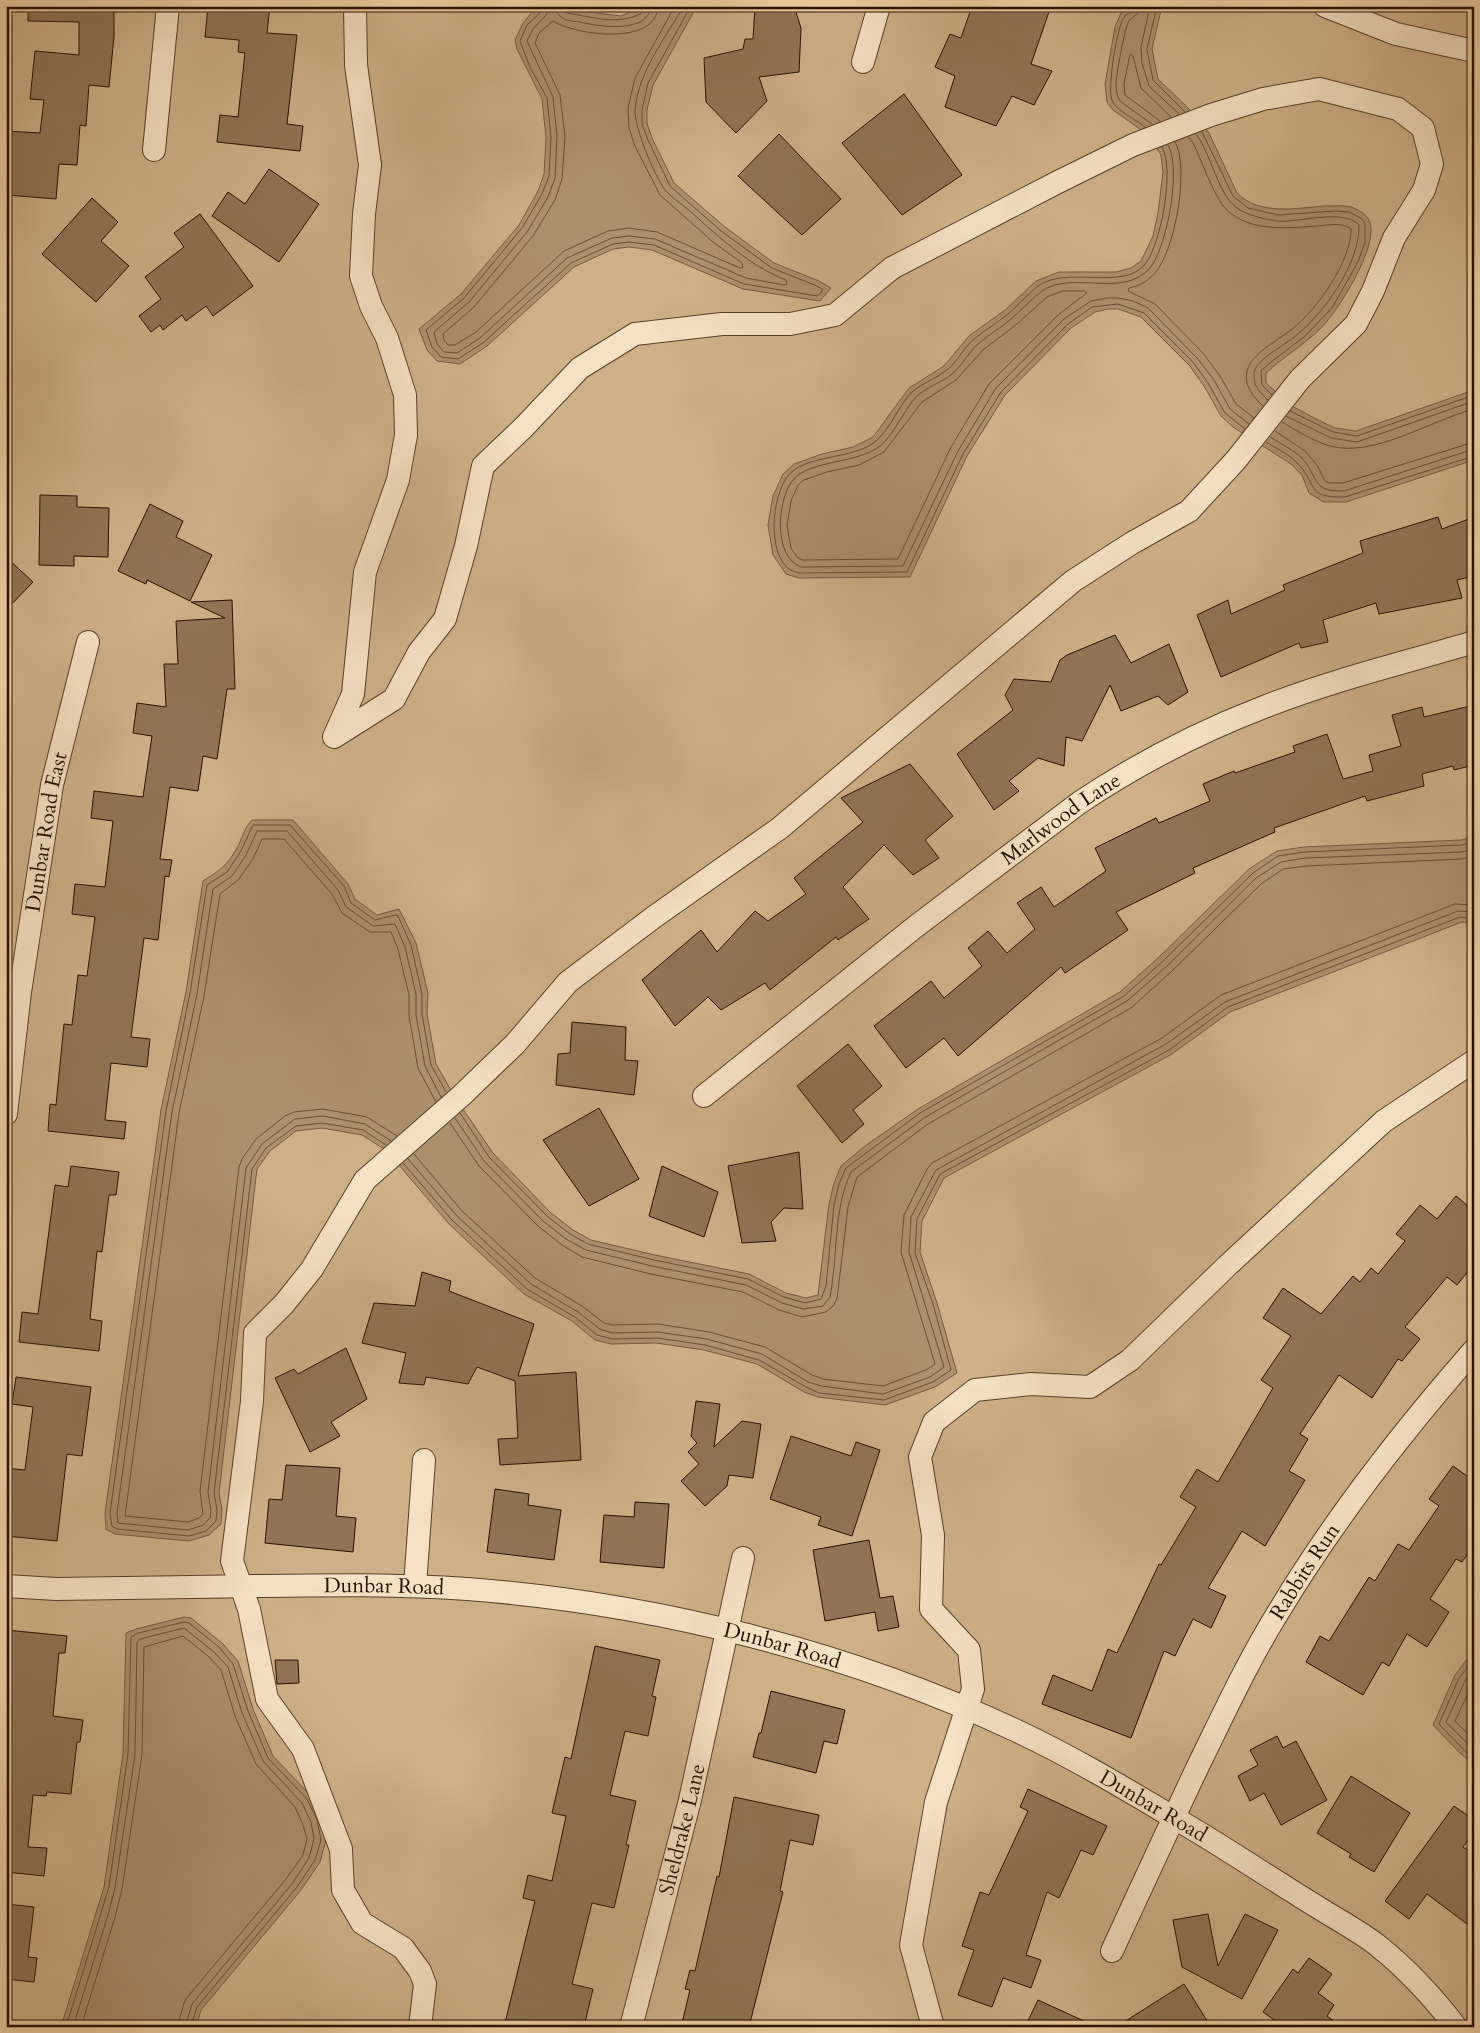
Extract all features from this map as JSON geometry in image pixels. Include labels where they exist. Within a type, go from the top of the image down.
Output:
[{"type":"street","points":[[154,150],[168,6]]},
{"type":"street","points":[[355,6],[356,65],[370,165],[364,214],[361,276],[371,306],[386,338],[405,395],[406,435],[398,480],[365,572],[353,694],[334,737],[394,699],[419,652],[445,619],[466,546],[483,466],[524,428],[580,368],[635,334],[722,324],[790,324],[835,315],[892,268],[1058,182],[1133,145],[1211,114],[1263,99],[1320,90],[1398,109],[1423,128],[1432,164],[1424,190],[1394,238],[1373,291],[1356,324],[1300,379],[1236,460],[1189,511],[1132,543],[1073,581],[780,828],[654,917],[568,982],[515,1044],[461,1096],[365,1180],[312,1269],[284,1304],[255,1333],[252,1401],[232,1561],[249,1609],[267,1700],[303,1749],[341,1850],[343,1890],[362,1923],[403,1948],[420,1971],[425,1984],[420,2027]]},
{"type":"street","points":[[863,62],[879,6]]},
{"type":"street","points":[[1325,6],[1375,16],[1396,34],[1474,51]]},
{"type":"street","name":"Dunbar Road East","points":[[6,1114],[20,992],[52,785],[88,642]]},
{"type":"street","name":"Marlwood Lane","points":[[704,1096],[915,927],[1071,808],[1106,785],[1183,742],[1265,706],[1474,642]]},
{"type":"street","points":[[933,2027],[911,1945],[936,1802],[974,1689],[969,1650],[931,1608],[933,1535],[920,1457],[934,1422],[975,1390],[1032,1384],[1090,1387],[1130,1360],[1228,1265],[1384,1122],[1474,1061]]},
{"type":"street","name":"Rabbits Run","points":[[1112,1951],[1238,1683],[1283,1604],[1324,1541],[1372,1474],[1474,1350]]},
{"type":"street","points":[[415,1586],[424,1460]]},
{"type":"street","name":"Sheldrake Lane","points":[[631,2027],[690,1800],[726,1630],[744,1558]]},
{"type":"street","name":"Dunbar Road","points":[[6,1586],[56,1589],[370,1584],[468,1589],[555,1598],[652,1614],[726,1630],[819,1654],[916,1689],[1017,1731],[1108,1779],[1375,1943],[1403,1968],[1442,2009],[1456,2027]]},
{"type":"shaded area","points":[[6,6],[1474,6],[1474,2027],[6,2027]]},
{"type":"water","points":[[541,6],[621,16],[643,6],[697,6],[653,85],[647,110],[647,123],[652,138],[674,183],[725,227],[774,263],[819,281],[831,288],[820,301],[743,289],[652,250],[629,247],[613,249],[574,267],[487,346],[460,364],[437,361],[427,350],[419,329],[461,294],[519,225],[538,191],[544,174],[546,138],[542,99],[517,49],[515,40],[523,23],[533,11]]},
{"type":"water","points":[[1131,6],[1162,6],[1152,49],[1158,79],[1188,108],[1209,133],[1237,193],[1256,205],[1267,208],[1351,207],[1361,212],[1369,220],[1371,231],[1369,244],[1364,260],[1347,292],[1321,328],[1266,373],[1266,383],[1292,406],[1318,420],[1335,428],[1356,431],[1474,390],[1474,460],[1346,502],[1324,502],[1309,493],[1302,475],[1291,464],[1233,427],[1221,416],[1204,386],[1189,365],[1141,317],[1118,309],[1108,309],[1095,312],[1071,328],[1005,395],[967,456],[910,577],[799,578],[786,574],[773,555],[768,525],[773,496],[783,474],[794,464],[822,454],[853,447],[873,437],[909,388],[944,366],[969,336],[1005,310],[1036,281],[1059,272],[1116,272],[1131,268],[1141,261],[1153,236],[1158,213],[1163,172],[1161,155],[1144,132],[1113,110],[1107,102],[1105,84],[1115,27],[1121,13]]},
{"type":"water","points":[[252,820],[293,820],[348,884],[355,899],[377,915],[399,909],[416,943],[428,993],[427,1014],[436,1064],[456,1099],[493,1153],[551,1213],[573,1230],[591,1240],[749,1274],[786,1293],[806,1298],[818,1295],[829,1204],[834,1183],[841,1166],[865,1146],[918,1109],[1120,992],[1159,957],[1249,869],[1277,851],[1304,847],[1461,840],[1474,837],[1474,924],[1462,922],[1230,1012],[1172,1054],[944,1178],[922,1221],[920,1252],[957,1373],[935,1387],[885,1405],[818,1397],[804,1392],[757,1364],[704,1350],[656,1343],[611,1344],[595,1340],[572,1321],[524,1294],[449,1224],[387,1151],[362,1135],[322,1128],[296,1131],[270,1151],[257,1169],[219,1493],[222,1510],[221,1524],[209,1535],[189,1541],[115,1534],[106,1529],[105,1513],[161,1110],[186,992],[203,881],[227,863]]},
{"type":"water","points":[[184,1617],[191,1618],[222,1643],[238,1661],[253,1709],[273,1756],[311,1796],[326,1840],[320,1862],[301,1890],[201,2010],[196,2027],[61,2027],[104,1887],[123,1754],[126,1633]]},
{"type":"water","points":[[1474,1650],[1474,1764],[1460,1753],[1433,1725],[1455,1675]]},
{"type":"building","points":[[28,6],[114,6],[114,37],[109,87],[89,85],[86,126],[80,125],[77,165],[59,164],[56,199],[7,195],[9,165],[6,165],[6,131],[40,133],[44,100],[30,99],[35,51],[79,55],[79,22],[28,21]]},
{"type":"building","points":[[208,6],[270,6],[267,33],[297,35],[287,124],[303,126],[300,151],[217,142],[220,115],[238,117],[245,53],[238,52],[239,40],[205,37]]},
{"type":"building","points":[[755,6],[794,6],[801,28],[799,72],[759,77],[767,101],[736,133],[706,102],[704,58],[743,49],[745,39],[753,39]]},
{"type":"building","points":[[972,6],[1051,6],[1031,64],[1052,71],[1034,105],[1012,96],[996,126],[945,107],[955,76],[935,67],[950,34],[961,38]]},
{"type":"building","points":[[904,94],[962,175],[902,215],[842,143]]},
{"type":"building","points":[[779,134],[841,199],[802,235],[738,176]]},
{"type":"building","points":[[269,169],[319,204],[279,262],[212,216],[228,192],[245,204]]},
{"type":"building","points":[[92,198],[118,222],[101,241],[129,266],[96,302],[42,254]]},
{"type":"building","points":[[200,214],[253,286],[213,316],[206,306],[186,321],[182,315],[163,330],[160,325],[151,332],[139,316],[161,299],[145,277],[184,247],[174,233]]},
{"type":"building","points":[[40,495],[77,496],[77,507],[109,508],[108,557],[74,556],[74,566],[39,565]]},
{"type":"building","points":[[150,504],[183,521],[176,537],[212,555],[190,601],[147,580],[146,584],[118,571]]},
{"type":"building","points":[[1438,517],[1442,529],[1474,517],[1474,576],[1457,580],[1462,598],[1379,614],[1376,603],[1323,620],[1328,642],[1301,648],[1299,643],[1221,677],[1197,615],[1228,600],[1231,614],[1285,590],[1283,585],[1363,553],[1360,541]]},
{"type":"building","points":[[6,557],[33,582],[6,610]]},
{"type":"building","points":[[232,600],[235,689],[227,689],[217,759],[203,756],[198,791],[170,787],[160,859],[172,860],[169,877],[165,876],[158,940],[144,938],[131,1037],[150,1039],[147,1067],[111,1063],[105,1120],[126,1122],[124,1139],[48,1131],[50,1104],[56,1105],[64,1024],[72,1025],[78,975],[87,976],[95,917],[72,914],[75,884],[105,887],[113,821],[91,818],[94,791],[143,797],[152,736],[133,733],[137,703],[166,707],[164,664],[178,664],[176,621],[225,618],[191,602]]},
{"type":"building","points":[[1115,635],[1131,663],[1169,644],[1188,692],[1168,705],[1158,696],[1121,711],[1110,685],[1082,741],[1066,737],[1064,766],[1038,758],[1009,781],[1019,791],[994,810],[957,754],[1013,710],[1005,695],[1014,679],[1051,682],[1060,660],[1067,655]]},
{"type":"building","points":[[1474,705],[1474,765],[1454,770],[1453,766],[1422,774],[1424,786],[1367,801],[1365,796],[1274,828],[1275,832],[1193,868],[1195,873],[1116,912],[1128,930],[1065,973],[1061,967],[958,1056],[944,1038],[906,1068],[874,1026],[931,981],[944,998],[982,966],[968,948],[988,931],[1007,953],[1035,929],[1017,903],[1041,887],[1054,907],[1106,871],[1095,848],[1156,818],[1159,823],[1210,801],[1203,784],[1234,771],[1235,773],[1295,752],[1293,746],[1327,734],[1343,779],[1373,771],[1369,755],[1401,746],[1392,715],[1422,707],[1424,717]]},
{"type":"building","points":[[910,764],[953,816],[925,840],[939,858],[913,875],[884,845],[843,887],[869,919],[838,940],[836,937],[770,990],[765,983],[721,1010],[708,997],[675,1026],[642,980],[701,930],[717,952],[755,911],[768,921],[806,894],[794,878],[863,822],[841,798]]},
{"type":"building","points":[[572,1022],[626,1027],[625,1060],[638,1061],[634,1095],[556,1085],[558,1054],[570,1053]]},
{"type":"building","points":[[848,1044],[882,1086],[853,1110],[864,1124],[842,1143],[797,1086]]},
{"type":"building","points":[[599,1108],[639,1179],[589,1206],[543,1140]]},
{"type":"building","points":[[799,1152],[803,1209],[784,1208],[771,1222],[776,1241],[742,1243],[728,1166]]},
{"type":"building","points":[[71,1166],[119,1172],[116,1195],[109,1195],[102,1252],[97,1251],[90,1319],[102,1321],[99,1351],[19,1342],[22,1312],[38,1314],[55,1185],[68,1187]]},
{"type":"building","points":[[662,1166],[718,1192],[704,1237],[649,1216]]},
{"type":"building","points":[[1456,1196],[1474,1211],[1474,1264],[1457,1285],[1447,1277],[1405,1327],[1420,1339],[1402,1361],[1398,1359],[1372,1398],[1339,1375],[1300,1434],[1308,1439],[1289,1471],[1305,1480],[1265,1546],[1242,1531],[1208,1588],[1226,1596],[1211,1628],[1193,1619],[1175,1656],[1164,1651],[1131,1738],[1042,1704],[1053,1675],[1092,1691],[1108,1649],[1117,1653],[1159,1564],[1161,1565],[1196,1507],[1180,1497],[1197,1469],[1218,1482],[1273,1388],[1261,1380],[1291,1336],[1263,1318],[1283,1288],[1321,1314],[1353,1276],[1360,1282],[1371,1268],[1378,1274],[1405,1241],[1396,1234],[1420,1205],[1437,1219]]},
{"type":"building","points":[[422,1272],[451,1281],[449,1291],[534,1324],[518,1376],[576,1372],[581,1460],[500,1465],[498,1439],[518,1438],[515,1381],[477,1367],[468,1384],[426,1377],[424,1385],[399,1383],[406,1353],[362,1343],[374,1303],[415,1306]]},
{"type":"building","points":[[346,1348],[367,1399],[331,1422],[340,1436],[310,1452],[275,1378],[294,1369],[298,1374]]},
{"type":"building","points":[[16,1377],[91,1387],[82,1456],[67,1454],[57,1541],[6,1536],[6,1468],[25,1470],[33,1407],[12,1404]]},
{"type":"building","points":[[696,1401],[720,1404],[714,1447],[742,1421],[761,1424],[753,1478],[729,1475],[727,1486],[705,1506],[681,1481],[699,1464],[688,1452],[697,1443],[691,1436]]},
{"type":"building","points":[[791,1436],[851,1456],[856,1442],[880,1450],[852,1536],[818,1525],[821,1517],[770,1499]]},
{"type":"building","points":[[286,1465],[340,1468],[336,1516],[356,1518],[353,1552],[265,1543],[269,1499],[282,1500]]},
{"type":"building","points":[[1453,1466],[1474,1481],[1474,1545],[1462,1562],[1456,1559],[1430,1599],[1449,1612],[1427,1647],[1407,1634],[1389,1666],[1382,1662],[1363,1695],[1306,1662],[1320,1636],[1329,1641],[1369,1577],[1375,1581],[1398,1544],[1409,1550],[1439,1506],[1429,1499]]},
{"type":"building","points":[[495,1489],[529,1494],[528,1505],[561,1510],[554,1560],[487,1552]]},
{"type":"building","points":[[635,1502],[669,1504],[664,1568],[600,1562],[604,1515],[634,1517]]},
{"type":"building","points":[[869,1540],[880,1598],[893,1596],[899,1627],[878,1631],[875,1612],[825,1621],[813,1550]]},
{"type":"building","points":[[6,1630],[67,1636],[65,1653],[59,1653],[53,1716],[83,1720],[80,1742],[77,1742],[71,1794],[47,1792],[46,1796],[33,1795],[28,1847],[47,1848],[44,1876],[6,1872]]},
{"type":"building","points":[[595,1646],[660,1660],[652,1696],[656,1697],[648,1736],[625,1731],[610,1795],[636,1801],[626,1845],[629,1845],[614,1908],[592,1903],[572,1984],[593,1989],[584,2027],[504,2027],[535,1901],[523,1898],[528,1875],[552,1881],[566,1816],[552,1813],[565,1757],[571,1759]]},
{"type":"building","points":[[275,1660],[298,1660],[299,1683],[277,1684]]},
{"type":"building","points":[[771,1691],[845,1710],[837,1744],[824,1741],[816,1773],[753,1757]]},
{"type":"building","points":[[1277,1736],[1283,1748],[1296,1741],[1327,1800],[1281,1825],[1264,1793],[1250,1801],[1238,1776],[1258,1765],[1250,1750]]},
{"type":"building","points":[[1351,1776],[1410,1813],[1374,1872],[1349,1857],[1351,1854],[1317,1833]]},
{"type":"building","points":[[1028,1789],[1107,1826],[1093,1855],[1081,1850],[1059,1898],[1047,1892],[1026,1955],[1041,1960],[1031,1988],[1003,1978],[992,2007],[958,1995],[974,1950],[962,1946],[980,1892],[989,1895],[1028,1811],[1020,1807]]},
{"type":"building","points":[[734,1797],[819,1815],[813,1845],[790,1840],[780,1891],[783,1892],[749,2027],[681,2027],[690,1990],[685,1989],[690,1970],[695,1971],[717,1876],[719,1877]]},
{"type":"building","points":[[1454,1806],[1474,1820],[1474,1832],[1463,1847],[1474,1854],[1474,1915],[1467,1924],[1427,1894],[1409,1919],[1385,1901]]},
{"type":"building","points":[[6,1904],[34,1907],[28,1957],[37,1958],[34,1982],[6,1979]]},
{"type":"building","points":[[1208,1914],[1218,1966],[1245,1914],[1278,1930],[1242,1999],[1182,1967],[1173,1920]]},
{"type":"building","points":[[1309,1958],[1332,1974],[1318,1993],[1334,2005],[1327,2016],[1342,2027],[1284,2027],[1263,2012],[1293,1969],[1298,1973]]},
{"type":"building","points":[[1184,1984],[1211,2027],[1116,2027]]},
{"type":"building","points":[[1038,2000],[1097,2027],[1025,2027]]}]
